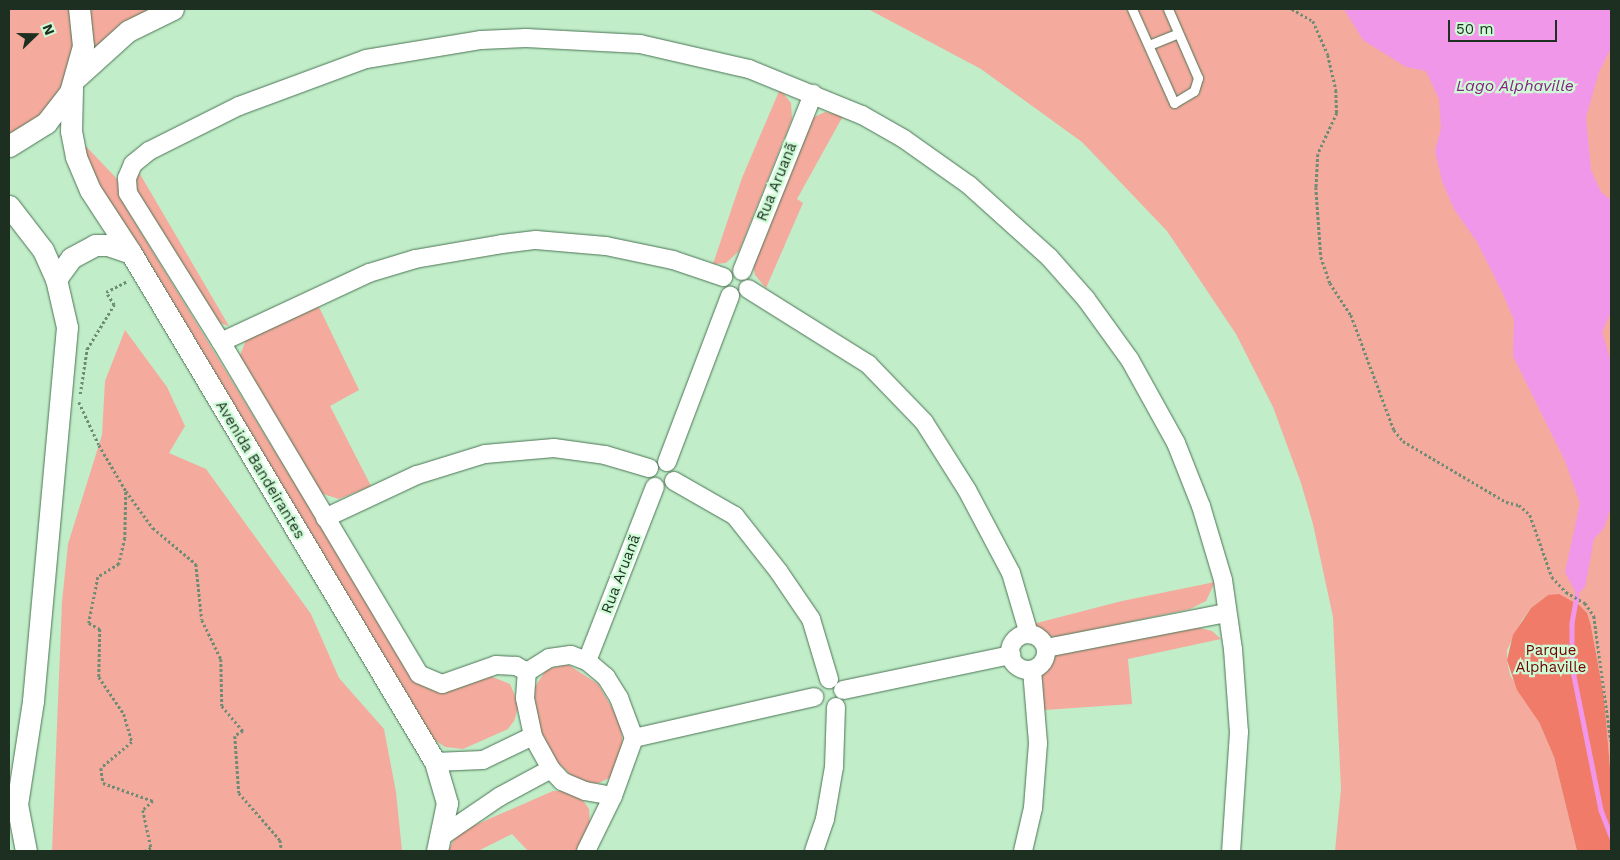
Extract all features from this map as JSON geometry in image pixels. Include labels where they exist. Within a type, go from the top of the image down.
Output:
[{"type":"street","name":"Avenida Bandeirantes","points":[[79,9],[82,46],[74,83],[71,131],[76,157],[90,190],[131,253],[435,762],[446,803],[438,845]]},
{"type":"street","points":[[9,146],[46,123],[74,83],[128,31],[173,9]]},
{"type":"street","points":[[528,672],[516,666],[496,665],[442,684],[419,674],[221,342],[128,194],[126,178],[133,164],[149,151],[239,106],[366,59],[481,40],[526,38],[604,40],[677,51],[749,69],[813,94],[870,120],[969,185],[1049,257],[1086,298],[1130,360],[1176,443],[1201,506],[1222,580],[1233,649],[1239,732],[1231,851]]},
{"type":"street","name":"Rua Aruanã","points":[[742,271],[813,94]]},
{"type":"street","points":[[9,206],[43,250],[56,279],[67,327],[33,701],[17,804],[26,851]]},
{"type":"street","points":[[221,342],[368,273],[415,259],[502,244],[536,240],[606,246],[673,260],[723,277]]},
{"type":"street","points":[[56,279],[71,258],[95,245],[108,245],[131,253]]},
{"type":"street","points":[[731,270],[742,271],[749,279],[748,289],[740,296],[730,296],[723,288],[723,277],[731,270]]},
{"type":"street","points":[[748,289],[868,364],[924,422],[967,490],[1011,572],[1029,634]]},
{"type":"street","points":[[667,462],[730,296]]},
{"type":"street","points":[[325,518],[417,476],[485,454],[554,448],[605,455],[648,468]]},
{"type":"street","points":[[658,461],[667,462],[675,470],[674,481],[665,488],[655,487],[648,478],[648,468],[658,461]]},
{"type":"street","points":[[674,481],[734,516],[779,572],[812,619],[829,679]]},
{"type":"street","name":"Rua Aruanã","points":[[587,661],[655,487]]},
{"type":"street","points":[[1046,648],[1226,613]]},
{"type":"street","points":[[1029,634],[1040,638],[1046,648],[1043,662],[1032,670],[1019,667],[1011,655],[1015,641],[1029,634]]},
{"type":"street","points":[[586,851],[613,796],[634,738],[614,691],[606,678],[587,661],[571,655],[549,658],[528,672],[525,698],[533,736],[551,769],[562,781],[585,791],[613,796]]},
{"type":"street","points":[[843,690],[1011,655]]},
{"type":"street","points":[[1024,851],[1033,808],[1038,743],[1032,670]]},
{"type":"street","points":[[814,851],[824,819],[834,767],[836,707],[842,700],[843,690],[837,681],[829,679],[817,684],[814,697],[822,708],[836,707]]},
{"type":"street","points":[[634,738],[814,697]]},
{"type":"street","points":[[435,762],[483,760],[533,736]]},
{"type":"street","points":[[438,845],[499,797],[551,769]]},
{"type":"lane","points":[[1132,9],[1174,103],[1194,91],[1198,78],[1168,9]]},
{"type":"lane","points":[[1149,45],[1178,32]]},
{"type":"path","points":[[1292,9],[1313,21],[1328,55],[1336,90],[1337,113],[1328,137],[1318,154],[1316,187],[1321,257],[1330,283],[1351,315],[1394,430],[1403,441],[1506,502],[1519,505],[1530,515],[1552,578],[1566,592],[1585,604],[1594,616],[1611,741]]},
{"type":"path","points":[[143,273],[106,292],[114,305],[87,349],[79,403],[99,445],[126,491],[153,528],[196,564],[202,620],[221,659],[222,706],[243,731],[235,736],[240,793],[280,840],[282,851]]},
{"type":"path","points":[[126,491],[125,538],[119,564],[98,576],[89,623],[100,629],[99,678],[124,714],[132,742],[101,768],[103,784],[153,801],[143,810],[151,848],[146,851]]},
{"type":"shaded area","points":[[9,9],[69,9],[73,44],[64,82],[42,114],[9,137]]},
{"type":"shaded area","points":[[87,9],[157,9],[115,30],[92,50]]},
{"type":"shaded area","points":[[868,9],[1611,9],[1611,779],[1604,697],[1591,626],[1548,595],[1531,608],[1522,620],[1507,650],[1510,675],[1539,722],[1554,757],[1577,851],[1335,851],[1341,789],[1333,617],[1313,524],[1301,483],[1273,407],[1236,334],[1167,231],[1082,142],[981,69]]},
{"type":"shaded area","points":[[780,89],[791,103],[792,119],[739,251],[726,263],[713,264],[742,178]]},
{"type":"shaded area","points":[[825,112],[843,116],[797,199],[803,203],[766,288],[755,275],[753,266],[810,119]]},
{"type":"shaded area","points":[[80,140],[119,181],[126,208],[386,633],[446,691],[490,676],[510,684],[519,705],[514,721],[508,729],[463,749],[445,747],[433,739],[91,174]]},
{"type":"shaded area","points":[[137,169],[229,326],[217,322],[137,192],[134,179]]},
{"type":"shaded area","points":[[317,303],[359,390],[330,406],[371,486],[339,499],[320,493],[239,358],[246,340],[255,333]]},
{"type":"shaded area","points":[[125,330],[167,387],[185,426],[169,453],[206,469],[311,614],[339,678],[384,729],[396,792],[402,851],[52,851],[62,602],[68,544],[102,435],[105,381]]},
{"type":"shaded area","points":[[1215,582],[1206,601],[1190,609],[1058,637],[1046,636],[1033,624],[1122,601]]},
{"type":"shaded area","points":[[1196,627],[1212,631],[1221,639],[1128,659],[1132,704],[1044,710],[1042,676],[1053,656]]},
{"type":"shaded area","points":[[567,664],[598,684],[620,721],[623,744],[611,777],[599,783],[587,783],[572,776],[555,760],[543,741],[534,708],[535,687],[546,670]]},
{"type":"shaded area","points":[[553,791],[568,791],[582,799],[589,809],[590,825],[576,851],[528,851],[512,834],[478,851],[448,851],[454,839],[466,829]]},
{"type":"green space","name":"Parque Alphaville","points":[[1559,594],[1579,605],[1587,613],[1591,626],[1604,697],[1611,779],[1611,851],[1577,851],[1554,757],[1539,722],[1517,690],[1507,660],[1513,635],[1531,608],[1548,595]]},
{"type":"water","name":"Lago Alphaville","points":[[1344,9],[1611,9],[1611,48],[1599,72],[1586,117],[1591,170],[1601,192],[1611,200],[1611,312],[1602,332],[1611,362],[1611,507],[1604,528],[1594,539],[1585,587],[1577,595],[1565,572],[1580,503],[1565,461],[1513,356],[1514,320],[1502,292],[1477,242],[1454,209],[1442,181],[1435,151],[1441,128],[1439,99],[1426,71],[1406,67],[1363,40]]},
{"type":"waterway","points":[[1577,595],[1572,624],[1572,666],[1601,810],[1611,836]]}]
